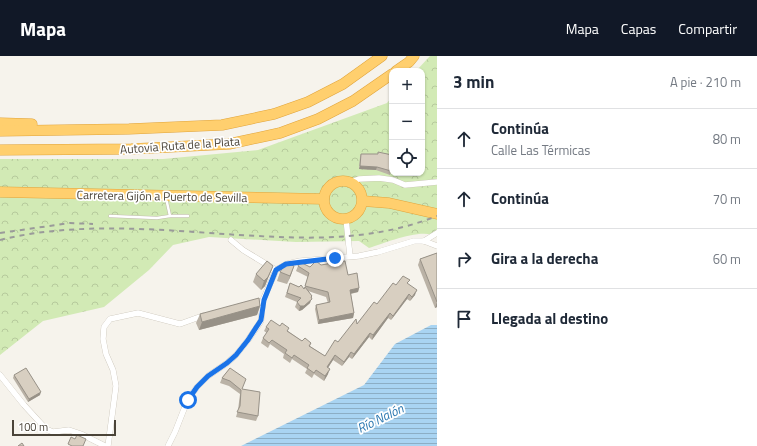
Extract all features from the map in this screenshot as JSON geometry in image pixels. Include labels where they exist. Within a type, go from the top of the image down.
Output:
[{"type":"highway","name":"Autovía Ruta de la Plata","points":[[0,131],[129,129],[222,125],[274,114],[308,102],[343,84],[382,56]]},
{"type":"highway","points":[[400,68],[409,62],[414,56]]},
{"type":"highway","name":"Autovía Ruta de la Plata","points":[[0,150],[131,149],[229,144],[280,133],[318,119],[353,101],[389,76]]},
{"type":"highway","points":[[0,123],[129,129]]},
{"type":"highway","points":[[344,180],[351,182],[362,193],[363,201],[359,211],[351,218],[341,220],[332,216],[325,209],[325,192],[336,182],[344,180]]},
{"type":"highway","name":"Carretera Gijón a Puerto de Sevilla","points":[[2,192],[324,199]]},
{"type":"highway","points":[[363,201],[389,203],[437,214]]},
{"type":"street","points":[[351,182],[359,179],[379,178],[393,180],[405,185],[437,182]]},
{"type":"street","points":[[346,219],[350,256]]},
{"type":"street","points":[[168,446],[188,400],[197,387],[208,376],[236,355],[261,320],[264,300],[276,270],[286,264],[300,261],[378,252],[414,242],[424,241],[437,233]]},
{"type":"street","points":[[231,240],[243,250],[276,270]]},
{"type":"street","points":[[424,241],[437,246]]},
{"type":"street","points":[[256,302],[264,300]]},
{"type":"street","points":[[0,375],[46,429],[53,432],[69,430],[106,446],[116,386],[113,370],[106,354],[102,339],[104,327],[110,319],[138,313],[180,324],[194,318],[215,313]]},
{"type":"lane","points":[[166,196],[170,216]]},
{"type":"lane","points":[[110,216],[157,218],[188,216]]},
{"type":"green space","points":[[430,56],[437,56],[437,237],[431,234],[414,235],[369,248],[359,241],[296,242],[209,237],[173,245],[149,270],[104,307],[43,321],[0,355],[0,159],[163,159],[258,150],[387,103],[389,101],[389,176],[425,176],[425,68],[419,68]]},
{"type":"water","name":"Río Nalón","points":[[431,325],[437,325],[437,446],[241,446],[364,385],[395,344]]},
{"type":"building","points":[[378,152],[389,154],[389,170],[377,167],[360,166],[361,154],[378,154]]},
{"type":"building","points":[[437,253],[437,302],[420,259]]},
{"type":"building","points":[[267,261],[273,266],[268,277],[264,281],[256,274]]},
{"type":"building","points":[[316,261],[321,265],[345,261],[348,275],[357,273],[359,288],[350,290],[354,313],[319,320],[316,305],[330,302],[328,292],[305,286],[309,273],[298,266],[300,262],[310,267]]},
{"type":"building","points":[[285,264],[294,266],[290,276],[280,272]]},
{"type":"building","points":[[403,276],[410,280],[407,283],[417,290],[412,297],[409,294],[393,316],[390,313],[373,335],[370,333],[354,354],[351,352],[344,362],[335,355],[327,367],[330,369],[325,376],[316,370],[314,373],[307,368],[309,365],[294,355],[292,358],[285,353],[287,350],[272,340],[269,343],[263,338],[269,329],[266,327],[271,320],[280,326],[282,323],[289,328],[287,331],[302,341],[305,338],[311,343],[309,346],[325,356],[335,340],[338,342],[356,319],[357,324],[374,302],[377,304],[393,283],[396,285]]},
{"type":"building","points":[[290,283],[299,287],[301,285],[304,289],[305,287],[312,296],[312,299],[304,306],[300,306],[297,302],[301,298],[287,293]]},
{"type":"building","points":[[259,298],[260,306],[202,322],[200,314]]},
{"type":"building","points":[[26,368],[41,392],[29,399],[14,375]]},
{"type":"building","points":[[230,368],[246,379],[242,389],[260,392],[258,416],[237,412],[240,406],[241,390],[230,381],[222,378]]},
{"type":"building","points":[[77,435],[86,439],[83,446],[72,446],[68,444],[71,437],[75,439]]},
{"type":"railway","points":[[0,240],[59,230],[119,228],[239,235],[315,238],[339,237],[388,230],[437,216]]},
{"type":"railway","points":[[0,233],[70,223],[93,224]]},
{"type":"route","points":[[188,400],[197,387],[208,376],[236,355],[248,340],[261,320],[264,300],[276,270],[286,264],[300,261],[335,258]]}]
